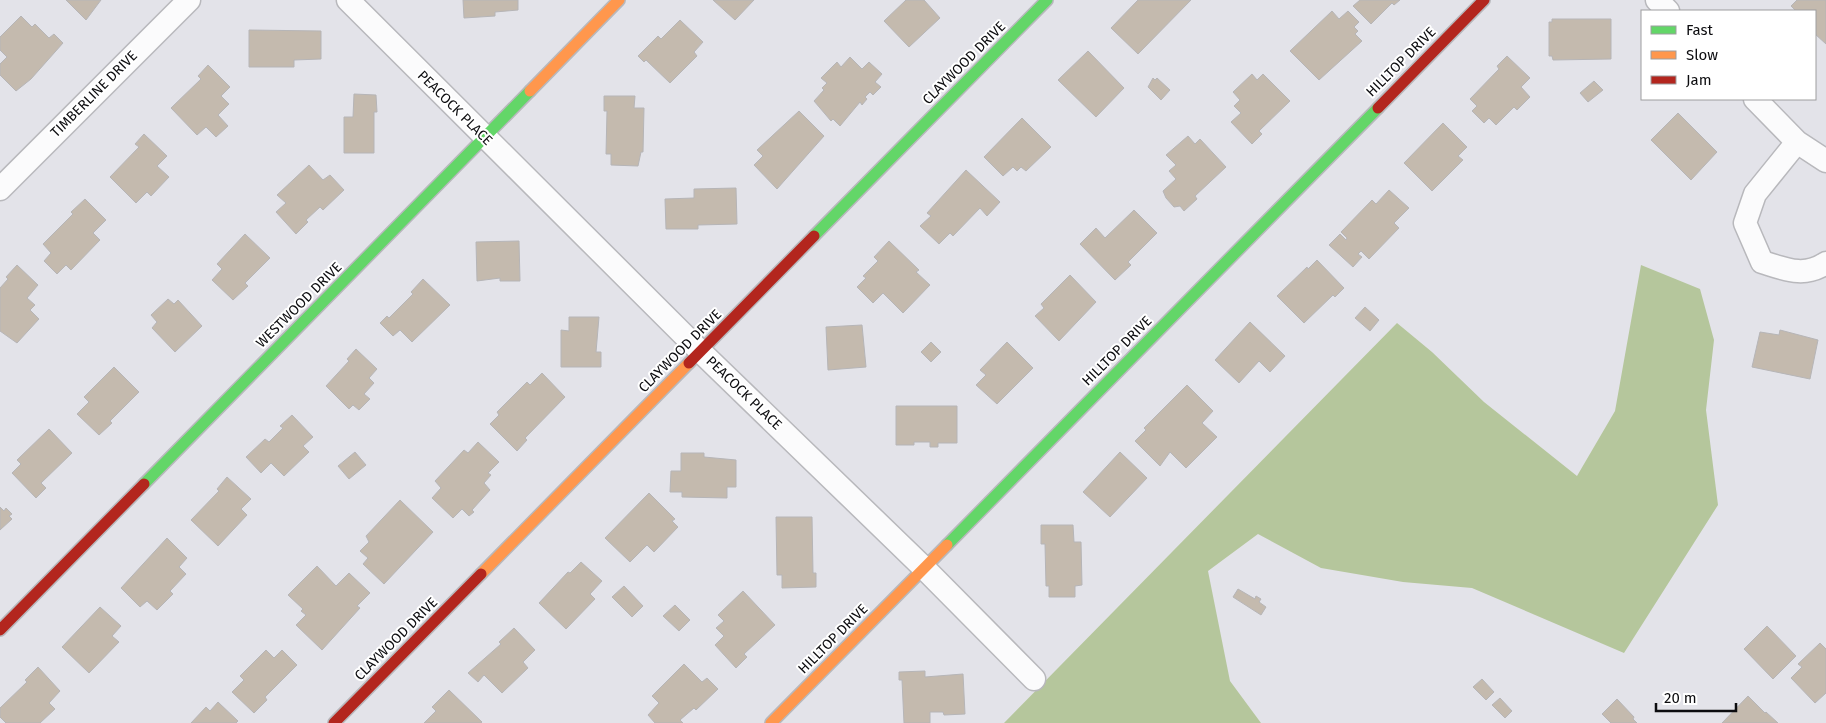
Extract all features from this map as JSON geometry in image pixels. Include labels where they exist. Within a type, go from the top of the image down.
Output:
[{"type":"street","name":"TIMBERLINE DRIVE","points":[[0,189],[189,0]]},
{"type":"street","name":"PEACOCK PLACE","points":[[348,0],[484,138],[924,568],[1034,679]]},
{"type":"street","name":"WESTWOOD DRIVE","points":[[0,630],[618,0]]},
{"type":"street","name":"CLAYWOOD DRIVE","points":[[334,723],[1047,0]]},
{"type":"street","name":"HILLTOP DRIVE","points":[[771,723],[1484,0]]},
{"type":"street","points":[[1657,0],[1667,10]]},
{"type":"street","points":[[1756,100],[1798,142],[1826,161]]},
{"type":"street","points":[[1798,142],[1755,194],[1745,223],[1762,262],[1796,273],[1820,267],[1826,263]]},
{"type":"green space","points":[[1641,265],[1700,289],[1714,340],[1706,410],[1718,505],[1624,653],[1472,588],[1403,582],[1321,568],[1258,534],[1208,571],[1230,681],[1261,723],[1004,723],[1397,323],[1432,352],[1484,402],[1577,476],[1615,411]]},
{"type":"building","points":[[66,0],[101,0],[86,20]]},
{"type":"building","points":[[463,0],[518,0],[518,10],[495,12],[495,16],[464,18]]},
{"type":"building","points":[[713,0],[754,0],[735,20]]},
{"type":"building","points":[[906,0],[924,0],[940,18],[909,47],[884,21]]},
{"type":"building","points":[[1138,0],[1191,0],[1138,54],[1111,28]]},
{"type":"building","points":[[1360,0],[1400,0],[1394,5],[1392,3],[1371,24],[1353,6]]},
{"type":"building","points":[[1797,0],[1826,0],[1826,44],[1816,35],[1816,10],[1795,10],[1791,6]]},
{"type":"building","points":[[1332,11],[1339,19],[1348,11],[1359,22],[1354,27],[1358,31],[1355,34],[1362,41],[1319,80],[1290,51]]},
{"type":"building","points":[[21,16],[32,27],[35,24],[49,38],[54,34],[63,43],[31,79],[16,91],[0,75],[0,64],[7,57],[0,50],[0,37]]},
{"type":"building","points":[[1552,19],[1611,19],[1611,59],[1553,60],[1552,56],[1549,56],[1549,22],[1552,22]]},
{"type":"building","points":[[680,20],[703,42],[694,52],[697,56],[670,83],[646,60],[644,62],[638,56],[658,36],[661,39]]},
{"type":"building","points":[[249,30],[321,31],[321,59],[294,60],[294,67],[249,67]]},
{"type":"building","points":[[1088,51],[1124,88],[1096,117],[1058,80]]},
{"type":"building","points":[[1507,56],[1530,78],[1521,87],[1530,97],[1517,110],[1514,107],[1496,125],[1489,118],[1484,123],[1472,111],[1477,106],[1470,99],[1499,69],[1497,66]]},
{"type":"building","points":[[850,57],[862,69],[869,62],[882,74],[875,82],[881,87],[873,95],[870,92],[865,97],[867,99],[862,105],[860,102],[840,126],[833,119],[831,121],[814,101],[824,90],[822,88],[827,83],[821,78],[837,62],[841,67]]},
{"type":"building","points":[[208,65],[230,87],[221,96],[229,104],[218,115],[228,126],[216,137],[206,127],[197,135],[171,108],[201,79],[198,76]]},
{"type":"building","points":[[1252,74],[1257,80],[1263,74],[1290,101],[1259,131],[1262,134],[1252,144],[1231,122],[1241,113],[1234,106],[1240,100],[1233,92]]},
{"type":"building","points":[[1153,78],[1155,80],[1157,78],[1170,90],[1161,100],[1148,87]]},
{"type":"building","points":[[1594,81],[1603,90],[1588,102],[1580,93]]},
{"type":"building","points":[[354,94],[376,95],[377,112],[374,112],[374,153],[344,153],[344,117],[353,117]]},
{"type":"building","points":[[604,96],[635,96],[634,108],[644,108],[643,152],[641,152],[638,166],[611,165],[611,154],[606,154],[607,111],[604,111]]},
{"type":"building","points":[[799,111],[824,136],[777,189],[754,165],[763,156],[757,150]]},
{"type":"building","points":[[1678,113],[1717,152],[1691,180],[1651,140]]},
{"type":"building","points":[[1022,118],[1051,147],[1026,171],[1021,167],[1017,171],[1013,167],[1003,176],[984,157]]},
{"type":"building","points":[[1443,123],[1467,147],[1458,156],[1463,160],[1432,191],[1404,163]]},
{"type":"building","points":[[144,134],[167,156],[157,166],[169,177],[151,196],[147,192],[136,203],[110,177],[139,147],[135,144]]},
{"type":"building","points":[[1188,136],[1195,144],[1200,139],[1226,167],[1195,196],[1197,199],[1184,211],[1180,206],[1174,207],[1163,191],[1176,179],[1169,171],[1176,165],[1166,155]]},
{"type":"building","points":[[309,165],[323,180],[330,175],[344,190],[323,210],[320,207],[306,220],[308,222],[296,234],[276,212],[286,203],[277,195]]},
{"type":"building","points":[[966,170],[1000,202],[987,216],[980,208],[953,236],[950,233],[939,244],[920,226],[931,216],[927,213]]},
{"type":"building","points":[[736,188],[737,224],[698,225],[698,229],[666,229],[665,199],[694,198],[694,189]]},
{"type":"building","points":[[1389,190],[1409,208],[1394,223],[1399,228],[1369,259],[1361,251],[1358,254],[1362,257],[1353,267],[1329,245],[1340,234],[1346,240],[1347,238],[1341,232],[1372,200],[1376,204]]},
{"type":"building","points":[[85,199],[106,220],[93,233],[100,240],[71,270],[66,265],[57,274],[44,261],[51,253],[43,244]]},
{"type":"building","points":[[1134,210],[1157,233],[1128,262],[1131,265],[1115,280],[1080,244],[1096,228],[1105,238]]},
{"type":"building","points":[[245,234],[270,258],[245,283],[248,286],[233,300],[212,280],[222,269],[217,264]]},
{"type":"building","points":[[519,241],[520,281],[500,281],[500,278],[477,281],[476,242]]},
{"type":"building","points":[[889,241],[919,270],[916,272],[930,285],[903,313],[883,293],[873,303],[857,287],[866,278],[863,276],[878,261],[874,257]]},
{"type":"building","points":[[1317,260],[1344,288],[1335,297],[1333,295],[1304,323],[1277,296]]},
{"type":"building","points":[[17,265],[38,285],[27,298],[35,305],[30,310],[39,319],[17,343],[0,331],[0,288],[8,279],[6,277]]},
{"type":"building","points":[[1070,275],[1096,302],[1059,341],[1035,316],[1044,308],[1041,304]]},
{"type":"building","points":[[423,279],[450,305],[412,342],[400,330],[393,336],[380,323],[387,316],[389,318],[413,294],[411,292]]},
{"type":"building","points":[[168,299],[174,304],[178,300],[202,326],[175,352],[152,328],[157,322],[151,315]]},
{"type":"building","points":[[1365,307],[1379,320],[1370,331],[1355,318]]},
{"type":"building","points":[[569,317],[599,317],[596,352],[601,352],[601,367],[561,367],[561,330],[569,331]]},
{"type":"building","points":[[1250,322],[1285,356],[1270,372],[1259,361],[1239,383],[1215,360]]},
{"type":"building","points":[[862,325],[866,367],[828,370],[826,327]]},
{"type":"building","points":[[1780,330],[1818,340],[1810,379],[1752,367],[1760,332],[1779,335]]},
{"type":"building","points":[[931,342],[941,352],[931,362],[921,352]]},
{"type":"building","points":[[1007,342],[1033,368],[997,404],[976,385],[986,375],[980,370]]},
{"type":"building","points":[[356,349],[377,369],[369,378],[374,383],[364,394],[370,399],[359,410],[353,405],[349,409],[326,386],[349,361],[347,359]]},
{"type":"building","points":[[114,367],[139,392],[99,435],[77,414],[89,402],[84,397]]},
{"type":"building","points":[[542,373],[565,397],[525,438],[527,440],[517,451],[490,424],[499,415],[497,412],[527,382],[530,385]]},
{"type":"building","points":[[1187,385],[1213,411],[1202,423],[1217,437],[1186,468],[1170,452],[1160,466],[1135,441],[1146,430],[1144,428]]},
{"type":"building","points":[[896,406],[957,406],[957,443],[938,443],[938,447],[930,447],[930,442],[914,442],[914,445],[896,445]]},
{"type":"building","points":[[292,415],[313,437],[303,446],[309,452],[284,476],[271,463],[261,473],[246,457],[265,439],[269,442],[283,428],[280,426]]},
{"type":"building","points":[[49,429],[72,453],[41,483],[46,488],[36,498],[12,473],[21,464],[17,460]]},
{"type":"building","points":[[478,442],[499,462],[488,473],[491,475],[484,483],[490,490],[469,516],[462,509],[453,518],[432,498],[441,488],[435,481],[464,450],[468,453]]},
{"type":"building","points":[[355,452],[366,465],[349,479],[338,466]]},
{"type":"building","points":[[1120,452],[1147,478],[1110,517],[1083,492]]},
{"type":"building","points":[[681,453],[704,453],[704,457],[736,460],[736,487],[727,487],[727,498],[682,497],[682,492],[670,492],[671,471],[681,471]]},
{"type":"building","points":[[227,477],[251,499],[241,509],[247,515],[218,546],[191,520],[219,491],[217,489]]},
{"type":"building","points":[[649,493],[675,519],[672,521],[678,527],[654,552],[647,545],[630,562],[605,538]]},
{"type":"building","points":[[400,500],[433,532],[384,584],[363,564],[368,558],[360,551],[369,542],[366,536]]},
{"type":"building","points":[[0,507],[4,511],[6,508],[12,514],[9,516],[12,519],[0,530]]},
{"type":"building","points":[[776,517],[812,517],[813,573],[816,573],[816,587],[782,588],[782,575],[777,575]]},
{"type":"building","points":[[1041,525],[1073,525],[1074,542],[1081,542],[1082,585],[1075,586],[1075,597],[1049,597],[1049,586],[1046,586],[1045,544],[1041,544]]},
{"type":"building","points":[[167,538],[187,558],[179,567],[186,574],[170,591],[173,594],[157,610],[147,601],[140,607],[121,588]]},
{"type":"building","points":[[581,562],[602,581],[590,594],[595,599],[566,629],[539,603],[568,572],[570,573]]},
{"type":"building","points":[[317,566],[336,586],[349,573],[370,593],[357,606],[360,608],[322,650],[296,625],[306,615],[301,611],[303,609],[288,595]]},
{"type":"building","points":[[624,586],[643,606],[632,617],[612,597]]},
{"type":"building","points":[[1238,589],[1255,599],[1256,596],[1261,599],[1259,602],[1266,607],[1261,615],[1233,597]]},
{"type":"building","points":[[743,591],[775,625],[744,654],[747,657],[736,668],[715,645],[724,636],[716,628],[724,621],[718,615]]},
{"type":"building","points":[[675,605],[690,620],[679,631],[663,616]]},
{"type":"building","points":[[100,607],[121,626],[112,636],[119,642],[89,673],[62,647]]},
{"type":"building","points":[[1767,626],[1796,656],[1773,679],[1744,649]]},
{"type":"building","points":[[514,628],[535,650],[523,662],[528,668],[502,693],[484,675],[478,682],[468,673],[501,644],[499,642]]},
{"type":"building","points":[[1820,643],[1826,649],[1826,693],[1815,703],[1791,678],[1802,667],[1798,664]]},
{"type":"building","points":[[266,650],[274,658],[282,650],[297,665],[265,697],[267,700],[254,713],[232,692],[244,680],[240,676]]},
{"type":"building","points":[[684,664],[702,682],[707,678],[718,689],[696,710],[694,708],[680,720],[683,723],[655,723],[648,715],[659,703],[652,696]]},
{"type":"building","points":[[38,667],[60,691],[49,703],[55,709],[40,723],[6,723],[0,717],[0,708],[27,682],[25,680]]},
{"type":"building","points":[[925,671],[925,677],[963,674],[965,714],[944,715],[943,712],[930,712],[930,723],[904,723],[902,680],[899,680],[899,672]]},
{"type":"building","points":[[1482,679],[1494,692],[1486,700],[1473,687]]},
{"type":"building","points":[[449,690],[481,723],[424,723],[436,711],[432,707]]},
{"type":"building","points":[[1748,696],[1765,713],[1778,723],[1722,723]]},
{"type":"building","points":[[1500,698],[1512,711],[1505,718],[1492,705]]},
{"type":"building","points":[[1617,699],[1634,717],[1633,719],[1637,723],[1611,723],[1602,714]]},
{"type":"building","points":[[218,702],[238,721],[236,723],[191,723],[206,707],[210,711]]},
{"type":"traffic: fast","points":[[814,236],[1047,0]]},
{"type":"traffic: fast","points":[[144,484],[530,91]]},
{"type":"traffic: fast","points":[[947,545],[1378,108]]},
{"type":"traffic: slow","points":[[530,91],[619,0]]},
{"type":"traffic: slow","points":[[481,574],[689,363]]},
{"type":"traffic: slow","points":[[771,723],[947,545]]},
{"type":"traffic: jam","points":[[1378,108],[1484,0]]},
{"type":"traffic: jam","points":[[689,363],[814,236]]},
{"type":"traffic: jam","points":[[0,630],[144,484]]},
{"type":"traffic: jam","points":[[334,723],[481,574]]}]
